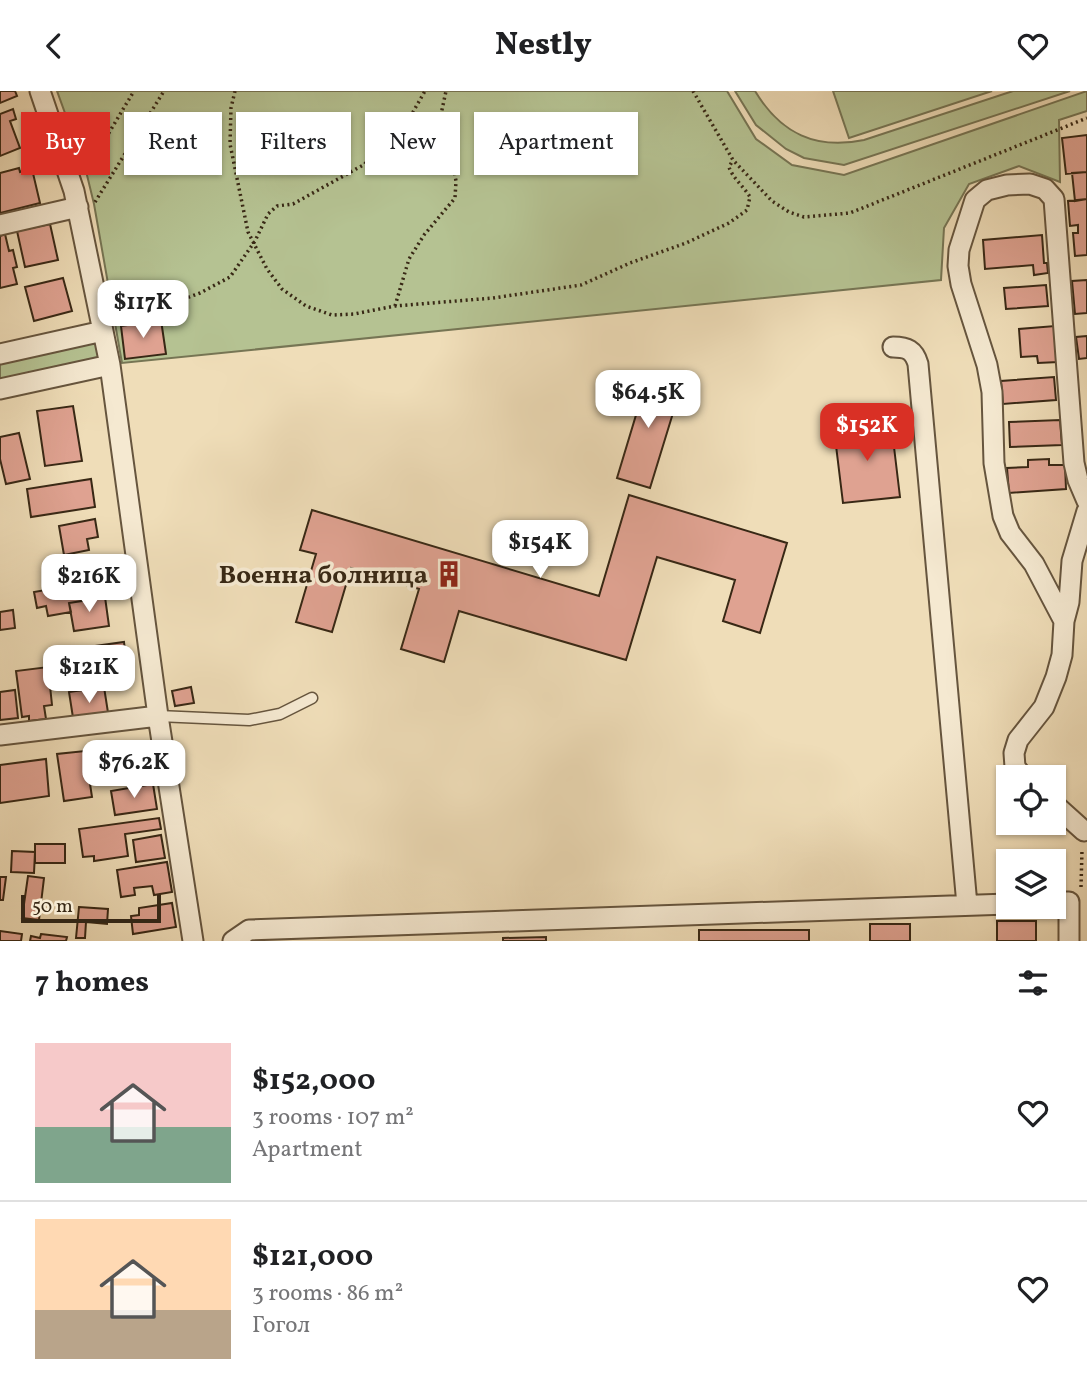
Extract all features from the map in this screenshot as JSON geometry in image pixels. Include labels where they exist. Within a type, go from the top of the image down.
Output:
[{"type":"street","points":[[40,91],[76,199],[110,365],[158,716],[193,941]]},
{"type":"street","points":[[1064,621],[1034,564],[1010,533],[1003,516],[993,464],[992,392],[987,365],[958,266],[959,250],[975,200],[987,190],[1007,185],[1030,184],[1045,189],[1054,199],[1074,463],[1087,501]]},
{"type":"street","points":[[0,225],[76,199]]},
{"type":"street","points":[[0,354],[103,331]]},
{"type":"street","points":[[893,347],[910,349],[918,364],[967,905]]},
{"type":"street","points":[[0,389],[110,365]]},
{"type":"street","points":[[1015,765],[1014,753],[1018,740],[1044,706],[1056,677],[1062,655],[1072,561],[1087,511]]},
{"type":"street","points":[[0,735],[158,716]]},
{"type":"street","points":[[1066,815],[1084,831]]},
{"type":"street","points":[[233,941],[249,930],[996,904]]},
{"type":"street","points":[[1064,919],[1069,941]]},
{"type":"lane","points":[[158,716],[249,720],[280,714],[312,698]]},
{"type":"path","points":[[134,91],[76,199],[94,204],[164,91]]},
{"type":"path","points":[[235,91],[231,108],[230,144],[248,232],[255,241],[267,269],[282,289],[306,306],[331,315],[354,314],[395,306],[493,298],[582,285],[630,263],[686,243],[729,223],[747,210],[750,197],[739,180],[731,174],[729,167],[733,160]]},
{"type":"path","points":[[103,331],[133,316],[200,293],[230,277],[255,241],[268,214],[278,206],[293,204],[365,164],[373,147],[413,112],[425,91]]},
{"type":"path","points":[[395,306],[409,259],[424,235],[455,198],[456,181],[451,155],[436,138],[446,91]]},
{"type":"path","points":[[693,91],[733,160],[772,201],[789,212],[804,217],[850,213],[1087,118]]},
{"type":"path","points":[[1066,900],[1078,896],[1082,886],[1084,831]]},
{"type":"green space","points":[[57,91],[727,91],[756,139],[792,165],[844,175],[1087,91],[1087,111],[1059,120],[1060,182],[1019,166],[969,184],[944,228],[941,280],[122,363],[87,175],[110,175],[110,112],[65,112]]},
{"type":"green space","points":[[735,91],[755,91],[776,118],[801,135],[830,143],[847,143],[864,140],[1013,91],[1070,91],[844,165],[804,158],[786,149],[756,125]]},
{"type":"green space","points":[[833,91],[992,91],[849,138]]},
{"type":"green space","points":[[103,331],[110,365],[0,389],[0,354]]},
{"type":"building","points":[[0,91],[15,91],[17,96],[0,103]]},
{"type":"building","points":[[13,109],[16,119],[10,121],[20,148],[0,156],[0,114]]},
{"type":"building","points":[[1087,135],[1087,172],[1066,174],[1062,138]]},
{"type":"building","points":[[19,168],[21,175],[33,175],[40,203],[0,213],[0,173]]},
{"type":"building","points":[[1087,172],[1087,199],[1075,201],[1072,173]]},
{"type":"building","points":[[1087,199],[1087,255],[1075,256],[1073,233],[1078,233],[1078,225],[1070,226],[1068,201]]},
{"type":"building","points":[[50,224],[58,260],[25,267],[17,231]]},
{"type":"building","points":[[5,234],[9,251],[13,250],[17,267],[13,268],[17,284],[0,288],[0,236]]},
{"type":"building","points":[[1042,235],[1044,263],[1047,263],[1048,273],[1034,275],[1033,265],[985,269],[983,240]]},
{"type":"building","points":[[63,278],[72,311],[34,321],[25,287]]},
{"type":"building","points":[[1087,280],[1087,313],[1075,314],[1072,281]]},
{"type":"building","points":[[1046,285],[1048,306],[1006,309],[1004,288]]},
{"type":"building","points":[[161,320],[166,354],[125,359],[121,326]]},
{"type":"building","points":[[1055,326],[1058,362],[1038,363],[1037,356],[1021,357],[1019,329]]},
{"type":"building","points":[[1087,336],[1087,358],[1079,359],[1076,337]]},
{"type":"building","points":[[640,375],[681,387],[650,488],[617,478],[636,415],[629,412]]},
{"type":"building","points":[[1054,377],[1056,400],[1003,404],[1001,381]]},
{"type":"building","points":[[73,406],[82,461],[45,466],[37,411]]},
{"type":"building","points":[[1060,420],[1062,445],[1010,447],[1009,422]]},
{"type":"building","points":[[891,422],[900,497],[843,503],[834,429]]},
{"type":"building","points":[[19,433],[30,479],[6,484],[0,459],[0,437]]},
{"type":"building","points":[[1049,459],[1049,465],[1065,465],[1066,489],[1009,493],[1007,468],[1028,467],[1028,460]]},
{"type":"building","points":[[91,479],[95,507],[31,517],[27,489]]},
{"type":"building","name":"Военна болница","points":[[629,495],[787,543],[760,633],[723,621],[735,580],[657,557],[626,660],[459,611],[444,662],[401,649],[419,589],[351,568],[332,632],[296,622],[316,554],[300,550],[312,510],[599,596]]},
{"type":"building","points":[[95,519],[98,537],[87,539],[89,550],[64,555],[59,526]]},
{"type":"building","points":[[92,577],[96,599],[69,603],[71,612],[48,616],[46,606],[37,608],[34,592],[46,590],[45,585]]},
{"type":"building","points":[[105,597],[109,626],[74,631],[69,603]]},
{"type":"building","points":[[13,610],[15,628],[0,630],[0,612]]},
{"type":"building","points":[[124,642],[128,674],[77,681],[73,649]]},
{"type":"building","points":[[48,667],[52,705],[44,706],[46,719],[29,721],[29,716],[22,717],[16,671]]},
{"type":"building","points":[[104,687],[109,719],[74,724],[69,692]]},
{"type":"building","points":[[191,687],[194,703],[175,706],[172,691]]},
{"type":"building","points":[[15,690],[18,718],[0,720],[0,692]]},
{"type":"building","points":[[129,745],[135,779],[101,784],[95,750]]},
{"type":"building","points":[[85,751],[92,797],[64,801],[57,754]]},
{"type":"building","points":[[46,759],[49,796],[0,803],[0,765]]},
{"type":"building","points":[[153,784],[157,809],[115,815],[111,791]]},
{"type":"building","points":[[159,818],[161,829],[125,834],[128,856],[94,861],[94,856],[83,857],[79,829]]},
{"type":"building","points":[[161,835],[165,858],[136,862],[133,840]]},
{"type":"building","points":[[35,844],[65,844],[65,863],[35,863]]},
{"type":"building","points":[[12,851],[35,852],[34,873],[11,872]]},
{"type":"building","points":[[167,862],[172,892],[154,895],[152,886],[134,888],[135,895],[121,897],[117,870]]},
{"type":"building","points":[[28,876],[44,878],[39,920],[22,918]]},
{"type":"building","points":[[0,877],[6,877],[3,900],[0,900]]},
{"type":"building","points":[[172,903],[176,927],[133,934],[131,916],[139,915],[139,908]]},
{"type":"building","points":[[79,907],[108,909],[107,924],[86,922],[85,938],[76,938]]},
{"type":"building","points":[[997,921],[1036,921],[1036,941],[997,941]]},
{"type":"building","points":[[870,924],[910,924],[910,941],[870,941]]},
{"type":"building","points":[[699,930],[809,930],[809,941],[699,941]]},
{"type":"building","points":[[0,931],[22,934],[21,941],[0,941]]},
{"type":"building","points":[[41,934],[67,937],[66,941],[30,941],[31,936],[40,938]]},
{"type":"building","points":[[546,937],[546,941],[503,941],[503,938]]},
{"type":"place","name":"Военна болница","points":[[449,574]]}]
